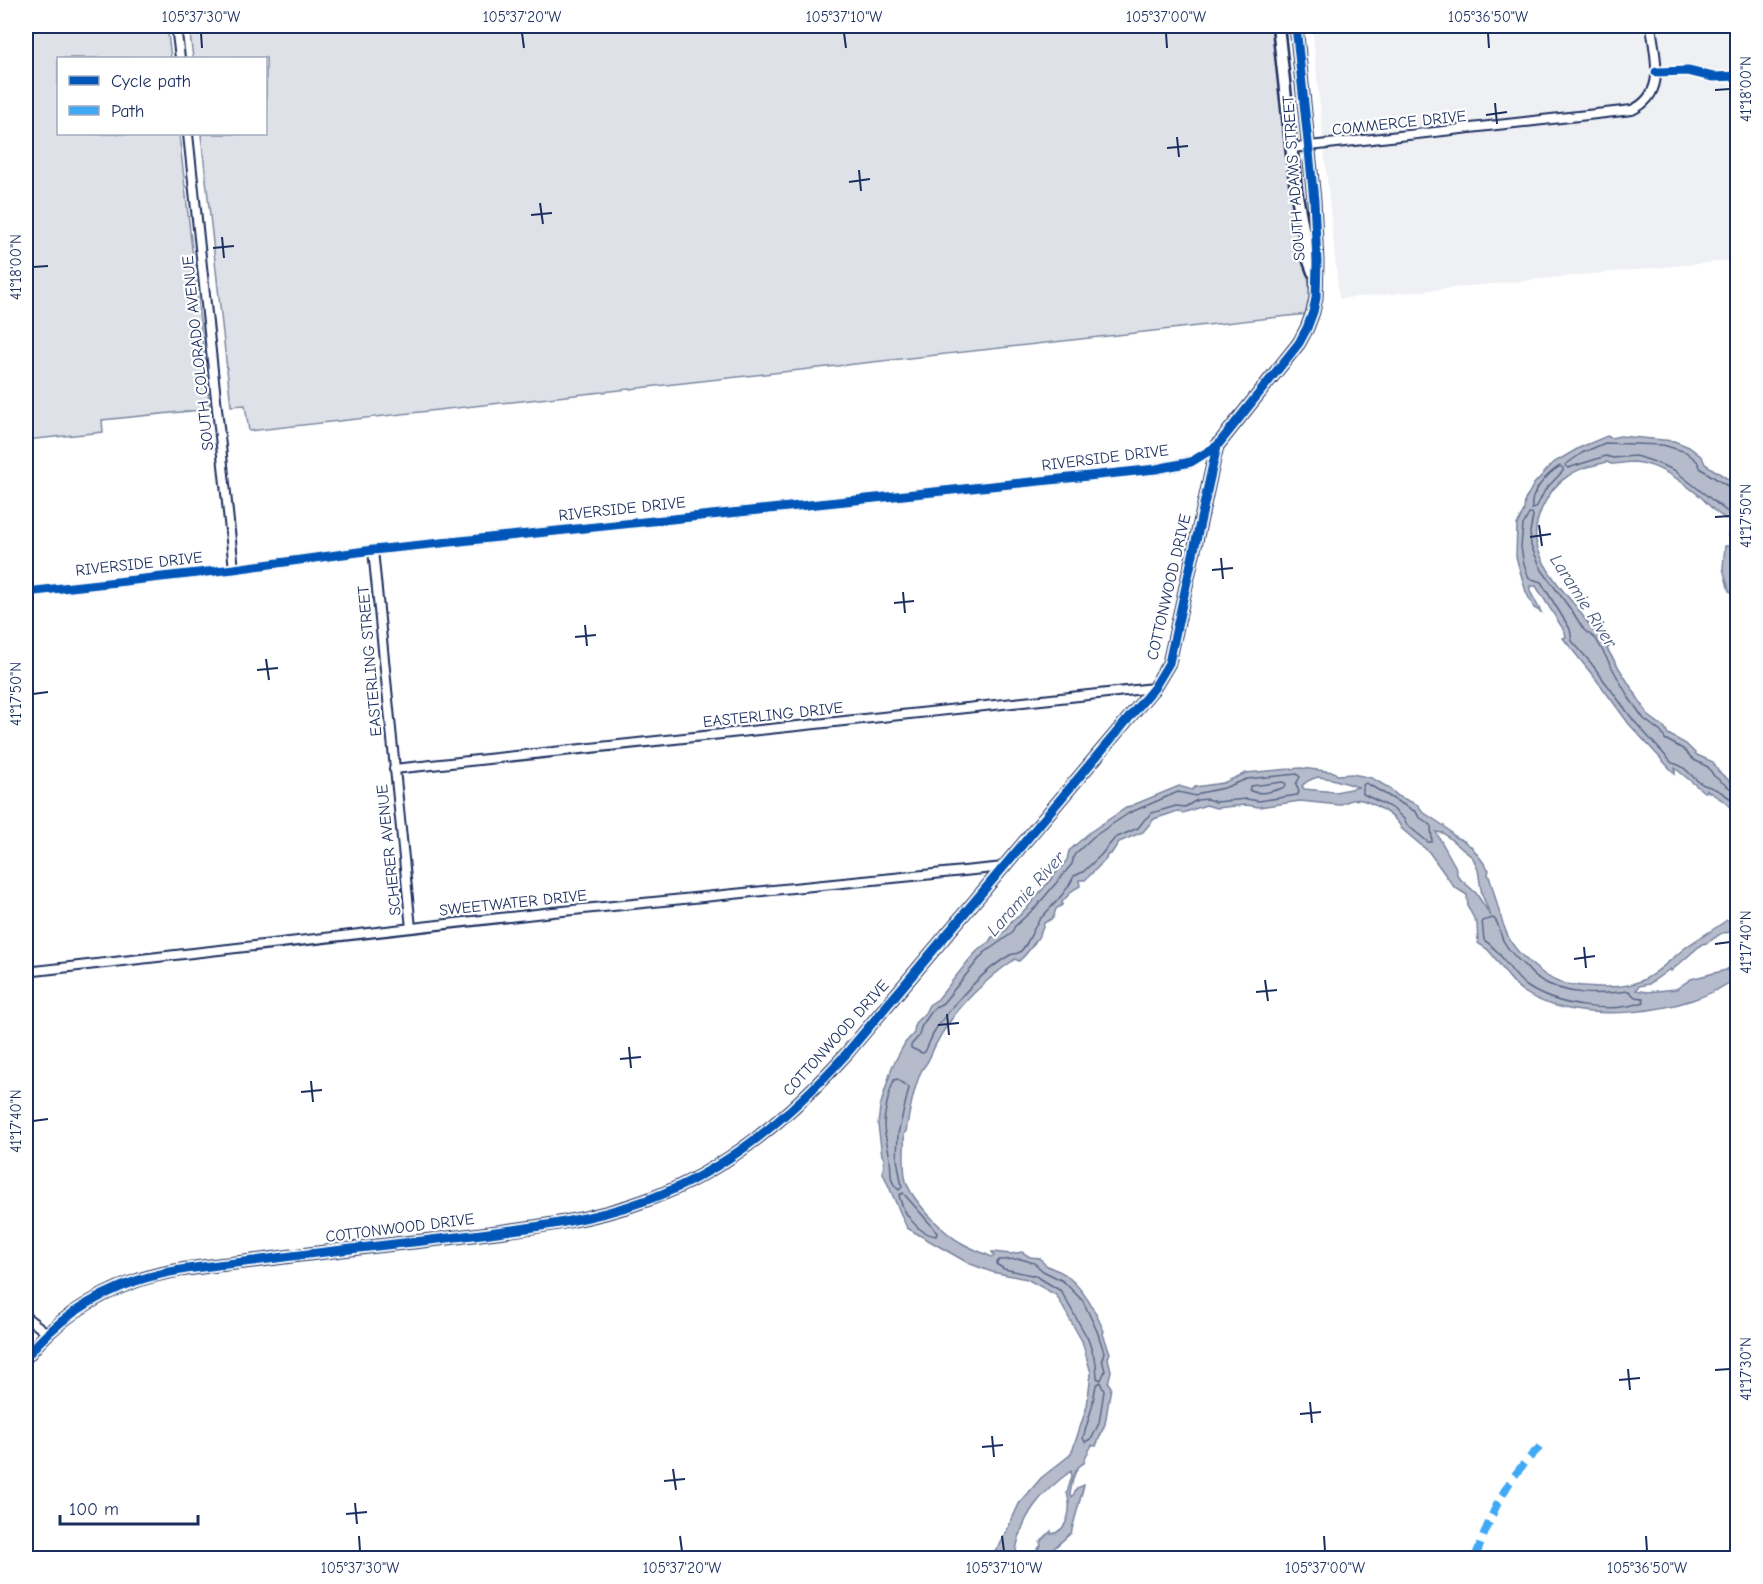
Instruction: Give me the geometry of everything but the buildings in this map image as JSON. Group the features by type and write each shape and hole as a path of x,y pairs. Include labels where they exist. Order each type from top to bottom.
{"street":[{"path":"176,26 180,57"},
{"name":"SOUTH ADAMS STREET","path":"1278,26 1299,205 1309,261 1316,278"},
{"name":"SOUTH ADAMS STREET","path":"1296,26 1314,200 1316,298 1307,328"},
{"name":"COMMERCE DRIVE","path":"1292,148 1632,110 1649,99 1653,93 1656,72 1651,26"},
{"name":"SOUTH COLORADO AVENUE","path":"188,135 234,569"},
{"name":"COTTONWOOD DRIVE","path":"26,1357 47,1333 75,1311 95,1299 138,1280 160,1274 285,1257 570,1222 625,1208 675,1188 709,1170 754,1141 817,1085 847,1053 1154,688 1169,663 1217,447 1286,360 1307,328"},
{"name":"RIVERSIDE DRIVE","path":"26,592 234,569 373,550 1156,469 1191,462 1217,447"},
{"name":"EASTERLING STREET","path":"373,550 394,769"},
{"name":"EASTERLING DRIVE","path":"394,769 1154,688"},
{"name":"SCHERER AVENUE","path":"394,769 411,928"},
{"name":"SWEETWATER DRIVE","path":"26,972 553,912 1004,867"},
{"path":"26,1317 47,1333"}],"shaded area":[{"path":"26,26 167,26 171,57 57,57 57,135 179,135 210,409 102,420 103,432 26,440"},
{"path":"189,26 1273,26 1307,265 1310,294 1307,314 249,431 245,405 231,406 201,135 267,135 267,57 193,57"},
{"path":"1312,26 1737,26 1737,260 1339,299"}],"water":[{"path":"1607,436 1674,441 1689,447 1702,457 1705,464 1737,485 1737,600 1734,593 1729,591 1723,568 1725,546 1730,546 1732,542 1728,535 1730,521 1718,514 1686,485 1643,463 1611,464 1607,462 1572,473 1561,481 1548,497 1539,516 1536,536 1539,553 1547,569 1591,627 1605,637 1602,640 1605,645 1611,645 1607,649 1649,716 1665,728 1668,734 1686,744 1697,755 1713,762 1718,771 1737,787 1737,814 1724,801 1706,790 1704,792 1675,768 1675,774 1629,724 1563,638 1566,637 1565,632 1536,586 1530,586 1530,591 1541,612 1534,608 1526,592 1516,557 1517,525 1524,510 1525,500 1534,484 1553,463"},
{"path":"1301,768 1334,772 1337,775 1352,774 1372,778 1398,796 1418,805 1423,812 1444,826 1455,837 1471,846 1489,870 1488,874 1500,914 1511,941 1526,960 1554,980 1569,985 1600,987 1636,983 1653,974 1685,948 1727,920 1737,919 1737,929 1733,932 1722,933 1702,944 1671,971 1670,969 1649,984 1639,986 1636,990 1647,992 1676,989 1691,979 1726,970 1737,963 1737,977 1717,990 1663,1008 1602,1013 1572,1010 1546,1003 1519,988 1488,950 1478,943 1477,924 1468,907 1467,895 1454,887 1429,852 1401,828 1390,815 1362,800 1353,800 1339,805 1300,801 1259,807 1246,805 1216,808 1206,805 1154,819 1143,832 1119,842 1111,854 1107,855 1106,859 1085,880 1079,880 1080,886 1073,890 1062,905 1056,909 1053,918 1044,923 1038,937 1023,957 1019,961 1015,959 988,980 964,1003 944,1029 921,1072 904,1134 906,1181 914,1197 928,1214 951,1236 992,1257 994,1256 992,1252 1011,1254 1022,1252 1030,1257 1040,1258 1048,1266 1067,1276 1084,1294 1093,1308 1104,1331 1110,1353 1108,1358 1111,1371 1108,1383 1111,1387 1105,1424 1096,1446 1092,1445 1084,1463 1074,1476 1070,1494 1072,1497 1077,1488 1084,1485 1071,1533 1054,1548 1027,1558 1034,1554 1041,1545 1040,1542 1051,1531 1051,1534 1057,1532 1065,1524 1069,1512 1067,1493 1072,1476 1071,1471 1042,1496 1028,1516 1016,1552 1021,1558 988,1558 1000,1545 1019,1504 1041,1478 1070,1455 1087,1406 1091,1373 1082,1341 1056,1295 1027,1279 992,1272 968,1263 907,1228 883,1173 884,1159 878,1125 880,1107 892,1067 905,1043 914,1033 915,1023 929,1005 938,999 980,948 992,937 1006,930 1012,920 1031,903 1067,860 1069,851 1090,832 1126,808 1179,786 1192,790 1195,787 1223,783 1246,773","holes":["1318,777 1332,779 1359,787 1336,792 1304,789 1302,786 1305,783","1436,832 1443,833 1473,858 1478,870 1482,895 1491,916 1476,893 1458,877 1455,866"]}],"marked path":[{"path":"1475,1558 1500,1498 1517,1472 1541,1446"}],"cycle path":[{"path":"26,1357 49,1332 90,1302 120,1287 164,1273 529,1228 576,1220 647,1200 704,1174 731,1157 780,1119 826,1076 1154,688 1169,663 1217,446 1299,343 1307,328 1316,298 1314,200 1296,26"},
{"path":"1656,72 1688,71 1713,77 1738,76"},
{"path":"26,592 234,569 373,550 1156,469 1191,462 1217,446"}],"water label":[{"name":"Laramie River","path":"1583,601"},
{"name":"Laramie River","path":"1026,894"}]}
